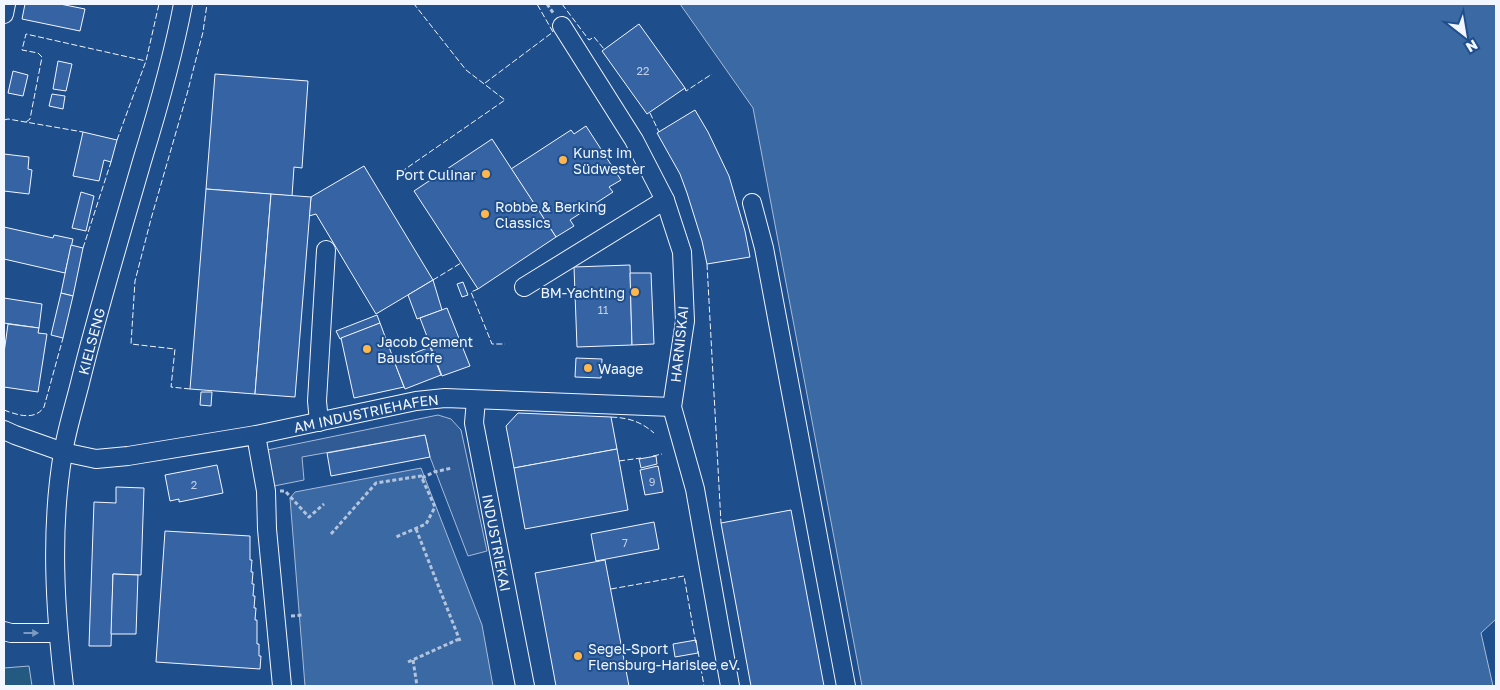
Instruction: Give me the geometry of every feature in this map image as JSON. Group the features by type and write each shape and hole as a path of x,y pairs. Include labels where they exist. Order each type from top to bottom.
{"street":[{"path":"4,14 6,4"},
{"name":"KIELSENG","path":"64,686 58,633 55,563 56,506 63,452 97,315 177,40 183,4"},
{"name":"HARNISKAI","path":"562,26 634,140 665,200 682,252 685,321 672,407 695,489 730,686"},
{"path":"524,287 665,200"},
{"path":"752,203 764,248 846,686"},
{"path":"319,422 317,401 326,250"},
{"name":"AM INDUSTRIEHAFEN","path":"4,430 63,452 96,459 128,456 256,435 416,401 445,398 672,407"},
{"name":"INDUSTRIEKAI","path":"476,400 474,423 525,686"},
{"path":"256,435 266,491 267,529 282,686"},
{"path":"4,631 58,633"}],"path":[{"path":"331,534 376,483 421,476 422,478 434,472 452,468"},
{"path":"396,537 426,524 435,507 422,478"},
{"path":"285,491 309,517 324,504"},
{"path":"408,662 460,640 416,529"},
{"path":"292,616 302,615"},
{"path":"413,660 417,686"}],"shaded area":[{"path":"680,4 1496,4 1496,619 1481,633 1493,686 862,686 753,108"},
{"path":"438,415 451,419 461,430 487,551 468,556 430,457 425,435 302,457 304,480 274,486 267,450"},
{"path":"421,468 482,625 493,686 305,686 290,498 295,492"},
{"path":"29,666 32,686 4,686 4,668"}],"building":[{"path":"25,4 60,4 85,9 80,31 22,19"},
{"path":"639,24 685,88 647,114 602,51"},
{"path":"58,61 72,64 66,91 53,89"},
{"path":"13,71 28,75 23,96 8,93"},
{"path":"215,74 308,81 302,168 294,167 292,196 206,189"},
{"path":"52,94 65,96 63,109 49,106"},
{"path":"695,110 729,176 745,231 750,257 707,264 702,241 680,174 657,133"},
{"path":"586,126 621,180 609,187 613,192 570,220 574,226 556,237 511,169 571,130 574,134"},
{"path":"83,132 117,140 111,162 104,160 99,181 73,176"},
{"name":"Robbe & Berking Classics","path":"492,139 556,237 478,289 414,191"},
{"path":"4,154 29,157 28,169 32,170 29,194 4,191"},
{"path":"364,166 433,280 376,314 316,214 309,216 311,197"},
{"path":"206,189 271,194 255,394 190,389"},
{"path":"81,192 94,196 86,231 72,228"},
{"path":"271,194 311,197 295,397 255,394"},
{"path":"4,227 53,238 54,235 73,239 65,273 4,259"},
{"path":"71,245 83,248 73,296 61,293"},
{"path":"630,265 632,345 577,347 574,267"},
{"path":"630,273 651,273 654,344 632,345"},
{"path":"433,280 442,310 417,319 408,295"},
{"path":"463,282 468,295 462,297 457,284"},
{"path":"61,293 73,296 63,338 51,335"},
{"path":"4,298 42,304 39,328 4,323"},
{"path":"447,308 470,366 442,376 420,318"},
{"path":"377,315 380,323 340,339 336,331"},
{"name":"Jacob Cement Baustoffe","path":"380,323 404,387 354,398 341,338"},
{"path":"8,324 39,328 38,333 47,334 38,392 4,387 4,353"},
{"path":"430,347 441,375 405,389 394,361"},
{"path":"576,358 602,359 601,378 575,377"},
{"path":"201,392 212,392 211,406 200,405"},
{"path":"518,413 611,417 617,449 514,468 506,426"},
{"path":"425,435 430,457 331,476 327,453"},
{"path":"617,449 628,510 525,529 514,468"},
{"path":"656,456 657,464 641,468 639,459"},
{"path":"217,465 223,493 179,502 179,499 170,501 165,475"},
{"path":"658,466 663,492 645,495 640,470"},
{"path":"116,487 144,488 141,575 113,574 111,646 89,646 94,502 116,503"},
{"path":"791,510 824,686 751,686 721,523"},
{"path":"654,522 659,549 596,561 591,534"},
{"path":"165,531 250,536 252,584 254,584 253,596 255,596 254,608 256,608 255,620 257,620 257,644 259,644 259,656 261,656 260,669 156,662"},
{"path":"605,560 629,686 556,686 535,573"},
{"path":"113,574 138,575 136,634 111,634"},
{"path":"696,640 698,653 675,657 673,644"}],"fence":[{"path":"117,140 146,61 159,4"},
{"path":"190,389 171,387 175,349 131,344 135,281 187,94 203,32 207,4"},
{"path":"401,172 505,100 466,70 414,4"},
{"path":"485,83 553,32 537,4"},
{"path":"562,4 589,40 594,37 604,49"},
{"path":"26,122 30,119 42,57 38,53 22,50 26,34 146,61"},
{"path":"685,88 686,91 712,74"},
{"path":"650,113 659,132"},
{"path":"4,120 8,119 83,132"},
{"path":"83,248 111,162"},
{"path":"433,280 461,263"},
{"path":"707,264 721,523"},
{"path":"478,289 471,292 492,344 505,344"},
{"path":"4,410 26,416 36,414 44,407 63,338"},
{"path":"611,417 634,421 654,433"},
{"path":"653,456 662,454"},
{"path":"619,461 641,458"},
{"path":"611,589 684,576 696,644"},
{"path":"698,651 704,686"}],"place":[{"name":"Kunst im Südwester","path":"563,160"},
{"name":"Port Culinar","path":"486,174"},
{"name":"Robbe & Berking Classics","path":"485,214"},
{"name":"BM-Yachting","path":"635,292"},
{"name":"Jacob Cement Baustoffe","path":"367,349"},
{"name":"Waage","path":"588,368"},
{"name":"Segel-Sport Flensburg-Harislee eV.","path":"578,656"}]}
